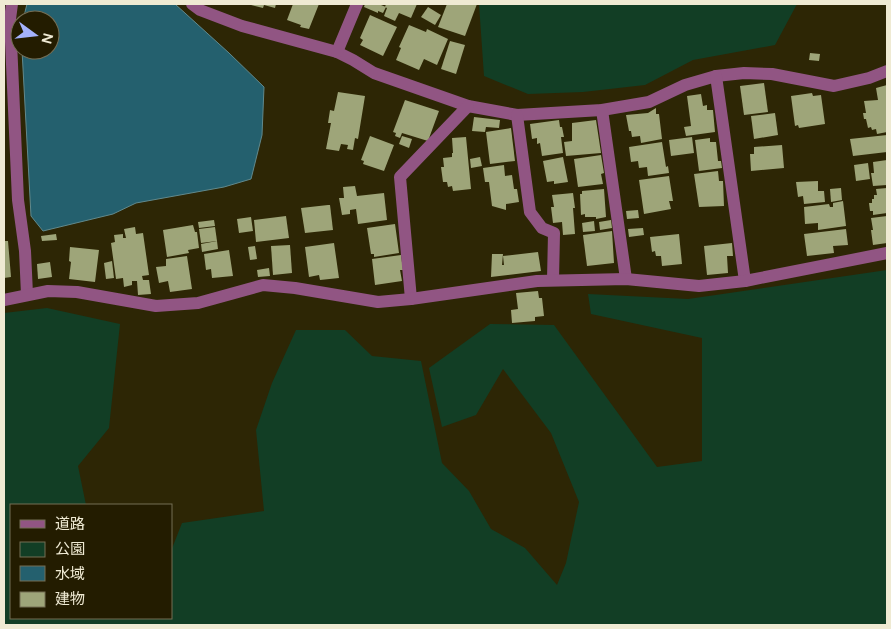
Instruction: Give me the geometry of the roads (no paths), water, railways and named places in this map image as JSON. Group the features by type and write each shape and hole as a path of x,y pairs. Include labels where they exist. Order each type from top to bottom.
{"street":[{"path":"12,4 10,19 18,200 25,251 27,294"},
{"path":"192,4 200,10 242,26 337,52 374,73 468,106 517,115 602,110 650,102 685,85 716,76 744,73 772,74 834,86 869,78 887,71"},
{"path":"337,52 357,4"},
{"path":"716,76 745,280"},
{"path":"411,299 400,177 468,106"},
{"path":"602,110 626,279"},
{"path":"517,115 530,212 542,228 554,234 553,280"},
{"path":"4,300 48,291 77,292 156,306 198,302 263,285 295,288 378,302 553,280 626,279 699,286 745,280 887,253"}],"water":[{"path":"27,4 175,4 264,87 262,135 251,179 224,187 136,203 113,214 43,231 31,216 23,60 60,60 60,10 26,10"}]}
